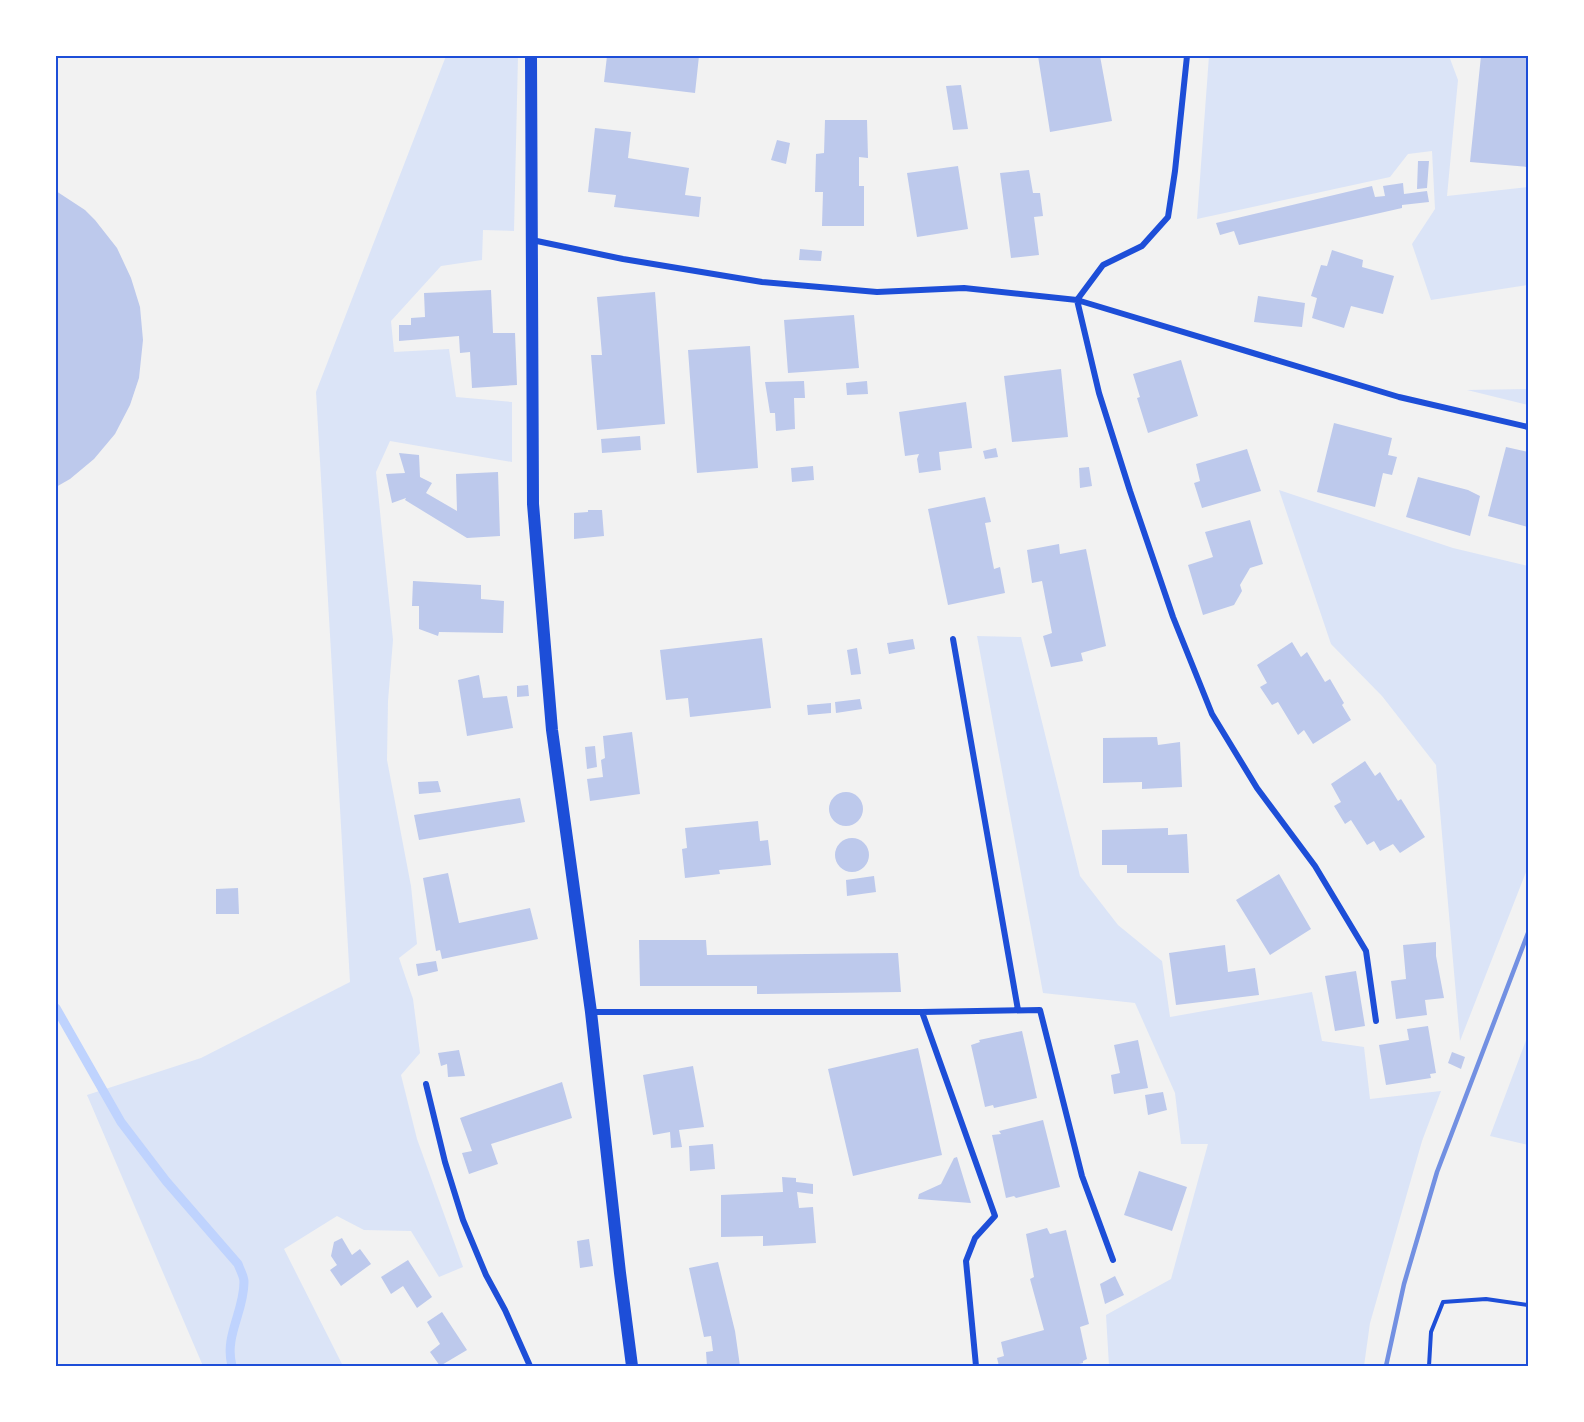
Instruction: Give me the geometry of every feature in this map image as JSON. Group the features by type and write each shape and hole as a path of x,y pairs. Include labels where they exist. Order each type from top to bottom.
{"main road":[{"path":"531,56 533,504 552,730 591,1012 632,1366"}],"street":[{"path":"1187,56 1168,217 1142,246 1103,265 1077,300 1099,393 1123,469 1173,617 1212,714 1257,788 1315,866 1366,951 1376,1021"},
{"path":"532,240 623,259 762,282 878,292 964,288 1077,300 1399,397 1528,427"},
{"path":"953,639 1018,1010"},
{"path":"591,1012 1040,1010 1082,1176 1113,1260"},
{"path":"922,1012 994,1216 975,1238 966,1261 976,1366"},
{"path":"426,1084 445,1162 463,1220 486,1275 505,1310 530,1366"}],"path":[{"path":"1429,1366 1431,1332 1443,1302 1486,1299 1528,1305"}],"shaded area":[{"path":"446,56 518,56 514,231 483,230 482,260 441,266 391,321 394,352 449,349 456,397 512,402 512,462 390,441 376,472 393,640 388,701 387,760 411,886 417,944 399,958 413,999 420,1053 401,1075 417,1139 463,1267 439,1277 411,1231 364,1230 337,1216 284,1249 343,1366 203,1366 87,1095 201,1058 350,982 316,392"},
{"path":"1209,56 1449,56 1458,80 1447,196 1528,187 1528,285 1431,300 1412,244 1435,209 1432,151 1408,154 1390,177 1197,219"},
{"path":"1528,389 1528,405 1467,390"},
{"path":"1279,490 1453,548 1528,566 1528,867 1460,1041 1436,765 1382,696 1331,644"},
{"path":"977,636 1021,637 1080,876 1118,925 1162,961 1170,1017 1312,992 1322,1041 1364,1047 1370,1099 1441,1091 1422,1141 1370,1323 1364,1366 1109,1366 1106,1315 1171,1279 1208,1144 1181,1144 1175,1093 1135,1003 1043,993"},
{"path":"1528,1035 1528,1145 1490,1136"}],"building":[{"path":"607,56 699,56 695,93 604,82"},
{"path":"1038,56 1100,56 1112,121 1050,132"},
{"path":"1481,56 1528,56 1528,167 1470,162"},
{"path":"961,85 968,129 953,130 946,86"},
{"path":"825,120 867,120 868,158 859,157 859,186 864,186 864,226 822,226 823,192 815,192 816,154 824,153"},
{"path":"595,128 631,132 628,158 689,168 685,195 701,197 699,217 614,207 616,195 588,192"},
{"path":"777,140 790,143 786,164 771,160"},
{"path":"1418,161 1429,161 1427,188 1417,189"},
{"path":"958,166 968,229 917,237 907,173"},
{"path":"1029,170 1033,193 1040,193 1043,216 1034,217 1039,255 1011,258 1000,173"},
{"path":"1403,183 1404,194 1427,191 1429,202 1402,205 1402,208 1239,245 1234,231 1220,235 1216,223 1372,186 1375,197 1385,196 1383,186"},
{"path":"56,191 85,210 117,248 131,278 140,307 143,340 139,378 130,405 115,434 94,459 70,479 56,487"},
{"path":"800,249 822,251 821,261 799,260"},
{"path":"1332,250 1363,260 1362,267 1394,276 1383,314 1351,306 1344,328 1312,318 1317,298 1311,296 1321,265 1327,266"},
{"path":"491,290 493,333 515,333 517,385 472,388 470,352 460,353 459,336 399,341 399,325 411,325 411,318 425,317 424,293"},
{"path":"655,292 665,424 597,430 591,355 602,355 597,297"},
{"path":"1258,296 1305,303 1302,327 1254,322"},
{"path":"854,315 859,368 788,373 784,320"},
{"path":"750,346 758,468 697,473 688,350"},
{"path":"1181,360 1198,416 1148,433 1137,398 1140,397 1133,374"},
{"path":"1061,369 1068,437 1012,442 1004,376"},
{"path":"804,381 805,398 794,398 795,429 776,431 775,413 770,413 765,382"},
{"path":"867,381 868,394 847,395 846,383"},
{"path":"966,402 972,448 939,452 941,470 919,473 917,459 919,454 905,456 899,412"},
{"path":"1334,423 1392,438 1388,455 1397,457 1392,475 1383,473 1375,507 1317,492"},
{"path":"640,436 641,450 602,453 601,439"},
{"path":"1506,447 1528,452 1528,527 1488,516"},
{"path":"996,448 998,457 985,459 983,451"},
{"path":"1247,449 1261,491 1202,508 1194,483 1200,481 1196,464"},
{"path":"399,453 419,455 420,477 432,483 426,493 457,511 456,474 498,472 500,536 467,538 405,500 406,498 392,503 386,474 405,473"},
{"path":"813,466 814,480 792,482 791,468"},
{"path":"1089,467 1092,486 1080,488 1079,468"},
{"path":"1418,477 1468,490 1480,496 1470,536 1406,517"},
{"path":"985,497 991,522 985,523 994,569 1000,567 1005,593 948,605 928,509"},
{"path":"588,510 602,510 604,536 574,539 574,513 588,512"},
{"path":"1250,520 1263,564 1250,568 1240,585 1242,591 1234,605 1203,615 1188,565 1213,557 1205,532"},
{"path":"1059,544 1060,554 1086,549 1106,646 1081,653 1083,661 1051,667 1043,636 1052,633 1042,581 1032,583 1027,550"},
{"path":"413,581 481,585 481,599 504,601 503,633 439,632 438,636 419,629 419,606 412,606"},
{"path":"762,638 771,708 690,717 688,698 666,700 660,650"},
{"path":"913,639 915,649 889,654 887,643"},
{"path":"1292,642 1301,657 1307,652 1325,682 1330,679 1351,720 1313,744 1304,730 1298,735 1278,702 1272,705 1260,687 1267,683 1257,665"},
{"path":"857,648 861,674 851,675 847,650"},
{"path":"479,675 483,698 507,696 513,728 467,736 458,680"},
{"path":"528,685 529,696 517,697 517,686"},
{"path":"860,699 862,709 836,713 835,702"},
{"path":"831,703 831,713 808,715 807,705"},
{"path":"632,732 640,794 590,801 587,779 603,777 601,760 605,758 603,736"},
{"path":"1157,737 1158,745 1180,742 1182,787 1142,789 1142,782 1103,783 1103,738"},
{"path":"595,746 597,767 587,769 585,747"},
{"path":"1365,761 1375,776 1380,772 1398,801 1401,799 1425,837 1400,853 1393,844 1380,851 1374,841 1367,845 1351,820 1345,824 1334,806 1341,802 1331,784"},
{"path":"438,781 441,792 419,794 418,782"},
{"path":"846,792 858,797 863,809 858,821 846,826 834,821 829,809 834,797"},
{"path":"520,798 525,822 419,840 414,815"},
{"path":"758,821 760,841 768,840 771,865 719,870 720,874 685,878 682,849 687,848 685,828"},
{"path":"1168,828 1168,835 1187,834 1189,873 1127,873 1127,865 1102,865 1102,830"},
{"path":"852,838 864,843 869,855 864,867 852,872 840,867 835,855 840,843"},
{"path":"448,873 459,923 530,908 538,939 442,959 440,950 436,951 423,878"},
{"path":"1279,874 1311,929 1270,955 1236,900"},
{"path":"874,876 876,892 847,896 846,880"},
{"path":"238,888 239,914 216,914 216,889"},
{"path":"639,940 706,940 707,955 898,953 901,992 757,994 757,986 640,986"},
{"path":"1436,942 1436,956 1444,998 1425,1000 1427,1015 1396,1019 1391,981 1406,979 1403,945"},
{"path":"1225,945 1228,972 1255,968 1259,995 1176,1005 1169,953"},
{"path":"436,961 438,971 418,976 416,964"},
{"path":"1356,971 1365,1026 1335,1031 1325,976"},
{"path":"1428,1026 1436,1073 1430,1074 1431,1078 1386,1085 1379,1045 1409,1040 1407,1029"},
{"path":"1022,1031 1037,1098 994,1108 993,1105 985,1107 971,1045 980,1042 979,1040"},
{"path":"1138,1040 1148,1088 1114,1094 1111,1075 1120,1073 1114,1045"},
{"path":"918,1048 942,1155 853,1176 828,1069"},
{"path":"459,1050 465,1076 448,1077 447,1064 441,1066 438,1053"},
{"path":"1452,1052 1465,1057 1461,1069 1448,1063"},
{"path":"693,1066 704,1127 679,1130 682,1147 671,1148 670,1132 653,1135 643,1075"},
{"path":"562,1082 572,1118 491,1144 498,1164 469,1174 462,1153 472,1151 460,1118"},
{"path":"1163,1092 1167,1110 1148,1115 1145,1095"},
{"path":"1043,1120 1060,1187 1016,1198 1014,1196 1006,1198 992,1135 1001,1134 999,1131"},
{"path":"713,1144 715,1169 690,1171 689,1146"},
{"path":"957,1157 971,1203 918,1199 919,1194 941,1184 954,1158"},
{"path":"1139,1171 1187,1187 1172,1231 1124,1215"},
{"path":"782,1177 796,1178 796,1182 813,1184 813,1194 797,1192 799,1208 813,1207 816,1243 763,1246 763,1236 721,1237 721,1195 783,1192"},
{"path":"1047,1228 1050,1234 1066,1230 1089,1324 1080,1327 1087,1359 1083,1363 1071,1366 999,1366 997,1358 1004,1356 1001,1342 1044,1330 1030,1279 1034,1277 1026,1234"},
{"path":"342,1238 352,1255 360,1249 371,1264 341,1286 330,1270 337,1265 331,1256 334,1242"},
{"path":"589,1239 593,1266 580,1268 577,1241"},
{"path":"408,1260 432,1297 417,1308 403,1286 391,1294 381,1277"},
{"path":"718,1262 735,1331 740,1366 707,1366 706,1352 713,1351 711,1336 704,1337 689,1268"},
{"path":"1115,1276 1124,1295 1105,1304 1100,1284"},
{"path":"442,1312 467,1350 440,1366 430,1352 440,1344 427,1322"}],"waterway":[{"path":"56,1008 121,1122 166,1181 238,1264 244,1282 241,1304 232,1334 230,1355 232,1366"}],"railway":[{"path":"1386,1366 1404,1284 1437,1172 1528,933"}]}
